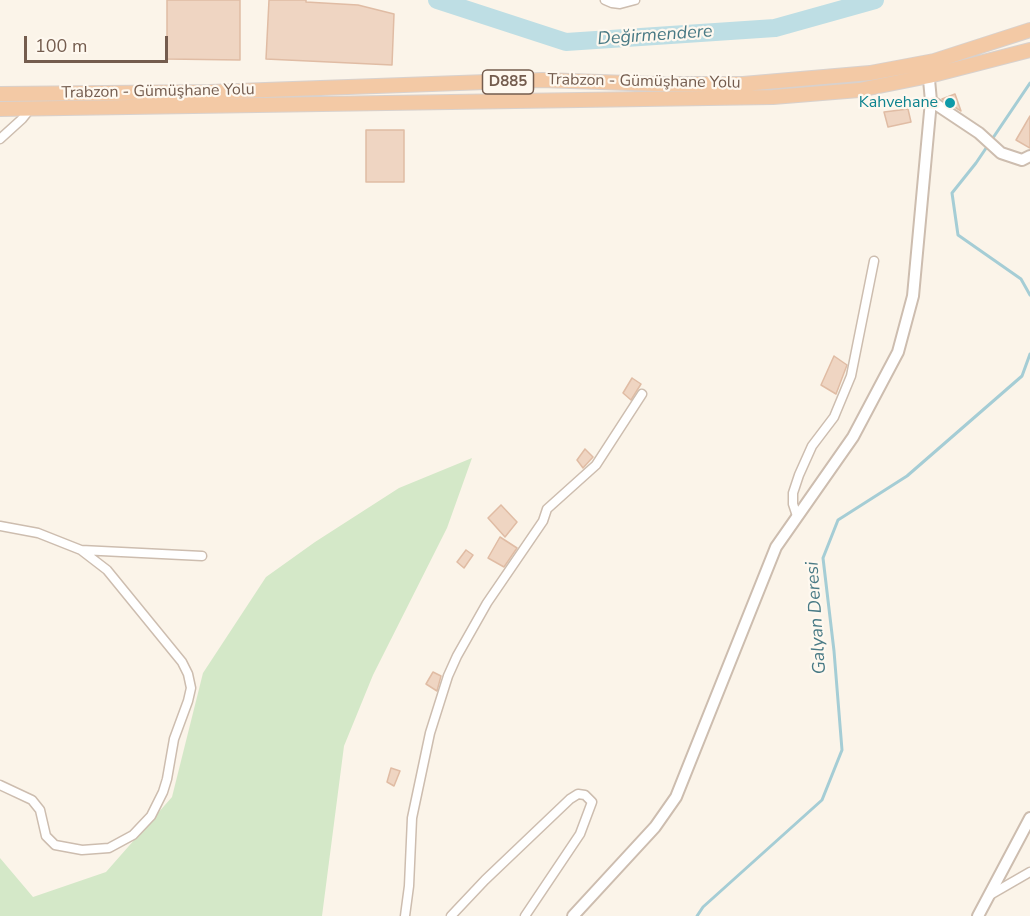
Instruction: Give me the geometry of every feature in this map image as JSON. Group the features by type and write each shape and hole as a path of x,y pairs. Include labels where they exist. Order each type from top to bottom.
{"highway":[{"name":"Trabzon - Gümüşhane Yolu","path":"0,109 774,97 858,90 928,69 1030,30"},
{"name":"Trabzon - Gümüşhane Yolu","path":"0,94 210,92 542,80 743,84 928,69 1008,56 1030,50"}],"street":[{"path":"605,0 620,4 635,0"},
{"path":"573,916 655,827 676,797 776,547 853,437 898,352 913,296 931,101 928,69"},
{"path":"931,101 979,133 1002,153 1022,160 1030,156"},
{"path":"0,139 18,124 30,109"},
{"path":"797,516 793,504 793,493 798,476 812,446 834,417 851,376 874,261"},
{"path":"405,916 410,886 412,818 430,733 448,676 457,656 487,603 537,530 547,508 596,465 642,394"},
{"path":"0,526 38,533 81,550 107,570 182,662 191,688 174,739 163,792 151,816 133,835 109,848 82,850 55,845 46,836 40,810 32,800 0,785"},
{"path":"81,550 202,556"},
{"path":"451,916 485,880 570,799 578,794 585,795 592,802 580,834 525,916"},
{"path":"978,916 1030,818"},
{"path":"990,895 1030,872"}],"green space":[{"path":"472,458 447,528 373,675 344,746 322,916 0,916 0,858 33,897 106,872 172,797 203,673 266,577 315,542 399,488"}],"building":[{"path":"167,0 240,0 240,60 167,59"},
{"path":"269,0 306,0 306,2 358,5 394,14 392,65 266,59"},
{"path":"955,94 961,111 942,99"},
{"path":"908,109 911,122 888,127 884,112"},
{"path":"1030,116 1030,148 1016,140"},
{"path":"366,130 404,130 404,182 366,182"},
{"path":"834,356 847,365 836,394 821,385"},
{"path":"632,378 641,384 631,400 623,393"},
{"path":"585,449 593,457 583,468 577,460"},
{"path":"501,505 517,522 505,537 488,518"},
{"path":"500,537 517,548 504,567 488,558"},
{"path":"466,550 473,555 464,568 457,562"},
{"path":"433,672 441,676 437,691 426,684"},
{"path":"391,768 400,771 394,786 387,782"}],"waterway":[{"name":"Değirmendere","path":"437,0 566,42 775,28 875,0"},
{"name":"Galyan Deresi","path":"1030,83 976,163 952,193 958,235 1021,279 1030,295"},
{"name":"Galyan Deresi","path":"697,916 703,907 822,800 842,750 823,558 838,520 907,476 1022,376 1030,354"}],"place":[{"name":"Kahvehane","path":"950,103"}]}
